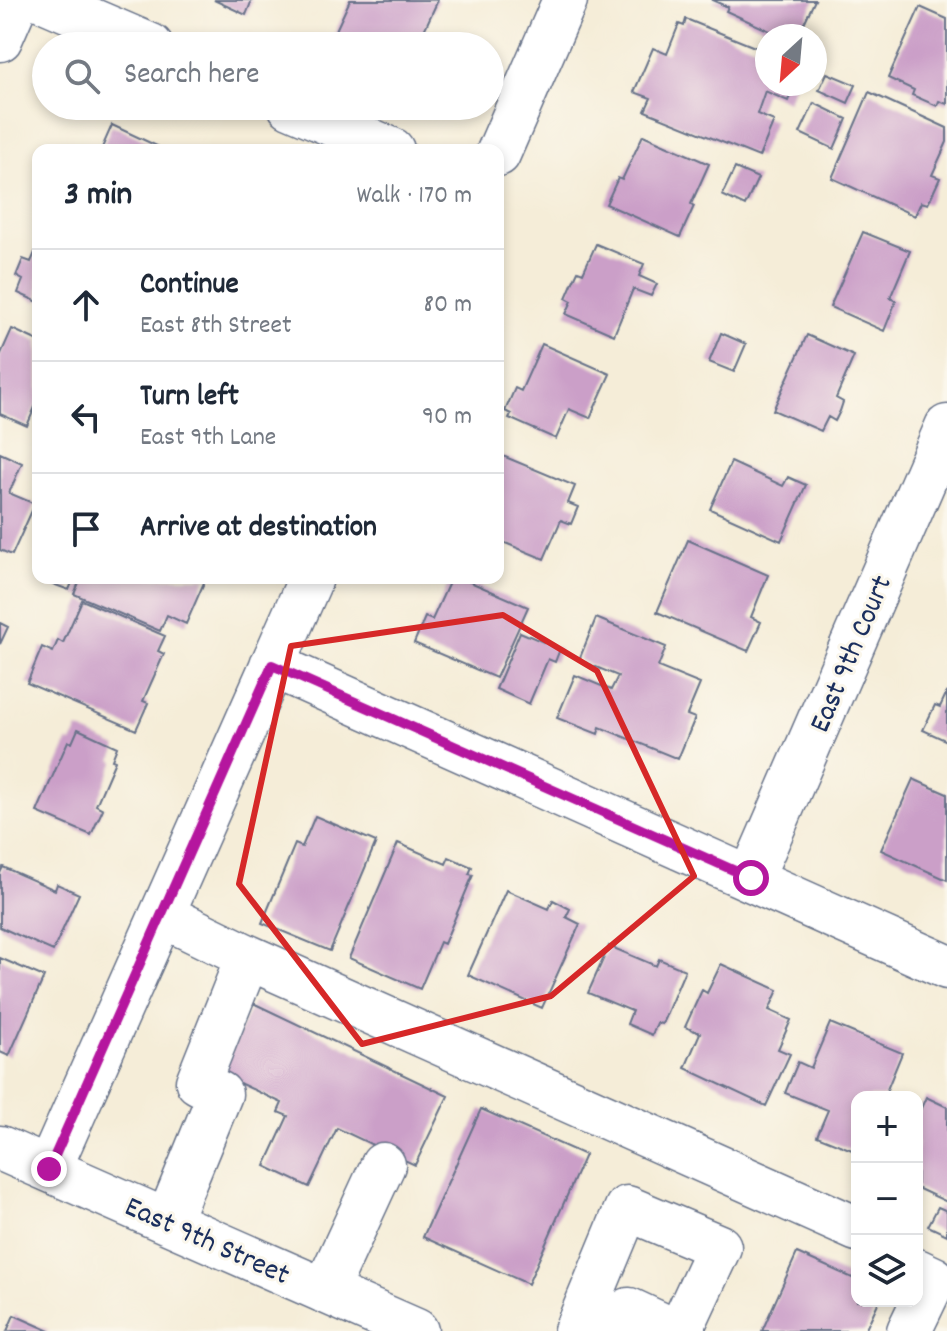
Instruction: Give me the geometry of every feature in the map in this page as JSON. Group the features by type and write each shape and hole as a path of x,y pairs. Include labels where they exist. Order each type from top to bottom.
{"street":[{"path":"0,39 17,0"},
{"path":"44,0 118,32"},
{"path":"502,144 565,0"},
{"path":"322,120 378,144"},
{"name":"East 9th Court","path":"751,878 947,427"},
{"path":"49,1169 308,584"},
{"path":"272,665 947,967"},
{"path":"162,915 849,1236"},
{"path":"168,1221 220,1094 198,1082 248,957"},
{"name":"East 9th Street","path":"0,1148 416,1331"},
{"path":"325,1291 383,1165"},
{"path":"576,1331 627,1208 719,1247 677,1331 629,1310 619,1331"},
{"path":"923,1258 947,1269"},
{"path":"923,1274 934,1279 923,1302"},
{"path":"909,1331 921,1307"}],"highlighted area":[{"path":"503,615 597,671 694,876 551,996 362,1044 239,884 291,646"}],"building":[{"path":"214,0 252,0 246,15"},
{"path":"350,0 438,0 423,32 335,32"},
{"path":"712,0 815,0 804,24 755,24 726,11 728,7"},
{"path":"920,7 947,19 947,104 939,101 937,106 912,95 914,90 888,78"},
{"path":"686,19 755,47 755,96 763,96 757,114 774,121 759,157 645,111 651,98 634,92 653,48 667,54 679,24 684,26"},
{"path":"827,73 856,85 848,103 827,94"},
{"path":"869,92 947,128 947,142 932,175 940,178 928,204 921,202 915,216 832,178"},
{"path":"814,103 847,119 834,149 800,133"},
{"path":"112,125 153,144 104,144"},
{"path":"643,135 709,164 680,237 606,204 618,178 622,180"},
{"path":"735,168 758,178 745,206 722,195"},
{"path":"863,232 910,251 890,298 896,301 884,331 830,307"},
{"path":"596,244 644,264 639,276 657,284 651,296 633,289 614,335 566,314 572,301 566,298 572,284 578,271 583,273"},
{"path":"23,259 32,260 32,299 18,293 23,280 16,276"},
{"path":"12,329 32,338 32,414 27,426 0,414 0,356"},
{"path":"721,333 746,344 734,372 709,362"},
{"path":"807,335 854,356 836,398 843,402 840,411 835,421 828,417 821,431 773,410"},
{"path":"542,344 610,374 590,418 569,409 556,439 509,418 511,414 505,411 515,388 521,391"},
{"path":"0,453 22,463 9,493 32,503 32,511 12,555 0,550"},
{"path":"504,456 575,486 568,503 578,507 571,524 561,520 544,559 504,542"},
{"path":"731,462 783,486 788,477 806,485 781,541 710,509"},
{"path":"688,540 768,575 751,617 761,622 748,651 657,612"},
{"path":"53,584 72,584 69,590"},
{"path":"78,584 203,584 186,624 167,615 160,631 74,594"},
{"path":"448,584 475,584 528,607 496,678 414,643 425,617 432,620"},
{"path":"82,600 165,636 158,651 164,654 143,701 148,703 136,730 27,683 42,647 53,652 58,640 63,643"},
{"path":"596,618 666,647 658,667 700,684 687,715 695,718 678,759 600,727 598,734 557,718 575,675 611,690 618,676 579,660"},
{"path":"0,623 8,627 0,644"},
{"path":"520,632 560,649 555,662 548,659 529,704 496,689"},
{"path":"947,692 947,741 923,730 935,705 940,707"},
{"path":"78,729 117,747 112,760 115,761 96,805 103,809 91,835 37,812 68,741 72,743"},
{"path":"913,779 947,794 947,880 881,850"},
{"path":"315,816 376,842 330,951 262,923 295,844 302,847"},
{"path":"398,843 446,864 449,857 472,867 469,874 473,875 444,944 440,942 420,989 349,958"},
{"path":"3,867 55,890 57,884 79,894 53,951 0,927 0,873"},
{"path":"506,890 549,909 553,900 570,909 566,917 580,924 542,1008 468,975"},
{"path":"609,946 656,966 659,959 685,970 662,1024 657,1023 652,1035 627,1024 632,1011 588,993"},
{"path":"0,958 44,977 9,1056 0,1052"},
{"path":"721,964 778,990 769,1010 791,1020 778,1049 790,1054 766,1106 685,1068 700,1033 685,1027 702,990 707,993"},
{"path":"253,1003 448,1096 415,1165 337,1128 309,1187 265,1166 288,1116 278,1112 282,1103 220,1074"},
{"path":"830,1023 902,1053 886,1091 851,1091 851,1150 817,1136 828,1110 785,1093 798,1062 811,1068"},
{"path":"926,1097 947,1107 947,1202 923,1191 923,1104"},
{"path":"481,1109 585,1155 528,1284 423,1237"},
{"path":"938,1207 947,1211 947,1235 928,1226"},
{"path":"797,1253 851,1277 851,1307 876,1307 865,1331 762,1331"},
{"path":"14,1315 50,1331 7,1331"}],"route":[{"path":"49,1169 272,665 751,878"}]}
